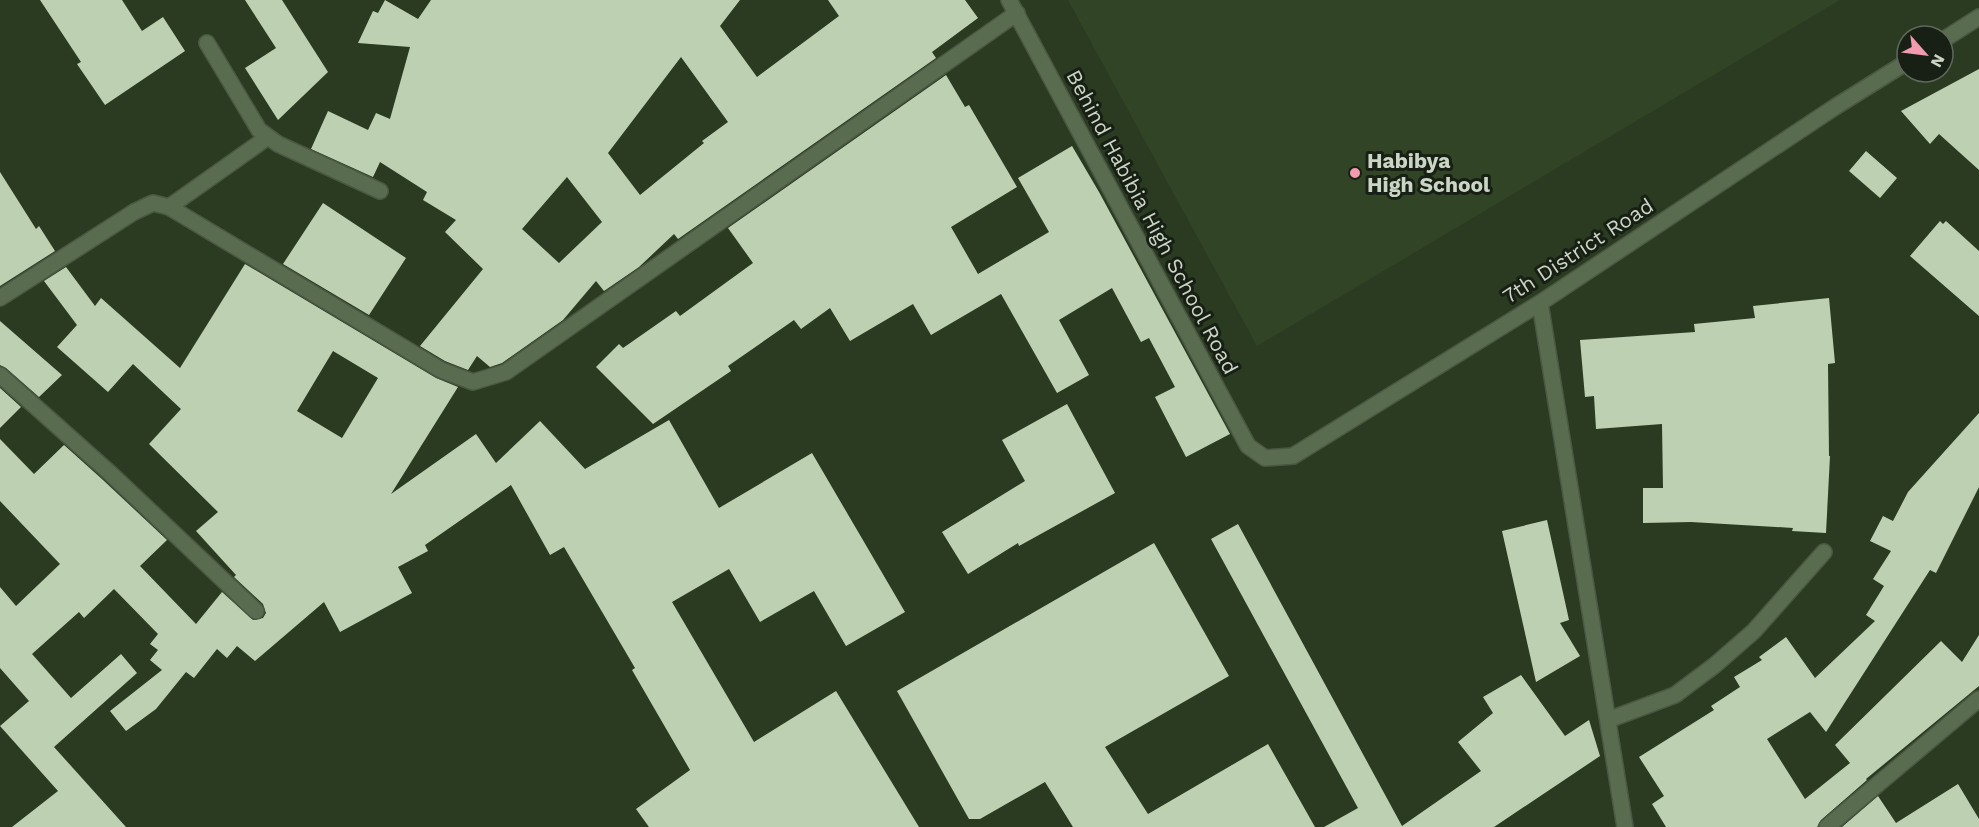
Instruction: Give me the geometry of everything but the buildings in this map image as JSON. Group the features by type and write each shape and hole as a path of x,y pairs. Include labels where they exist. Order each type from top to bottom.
{"street":[{"path":"0,298 134,212 153,204 169,207 441,370 473,382 506,372 1013,7"},
{"name":"Behind Habibia High School Road","path":"1013,7 1248,446 1265,458"},
{"path":"1955,32 1979,17"},
{"path":"207,43 259,130 278,144 380,191"},
{"name":"7th District Road","path":"1265,458 1293,456 1540,303 1895,70"},
{"path":"169,207 268,137"},
{"path":"1540,303 1625,827"},
{"path":"0,375 110,473 256,611"},
{"path":"1608,720 1675,695 1715,665 1754,631 1824,552"},
{"path":"1827,827 1979,699"}],"shaded area":[{"name":"Habibya High School","path":"1068,0 1840,0 1257,346"}],"place":[{"name":"Habibya High School","path":"1355,173"}]}
